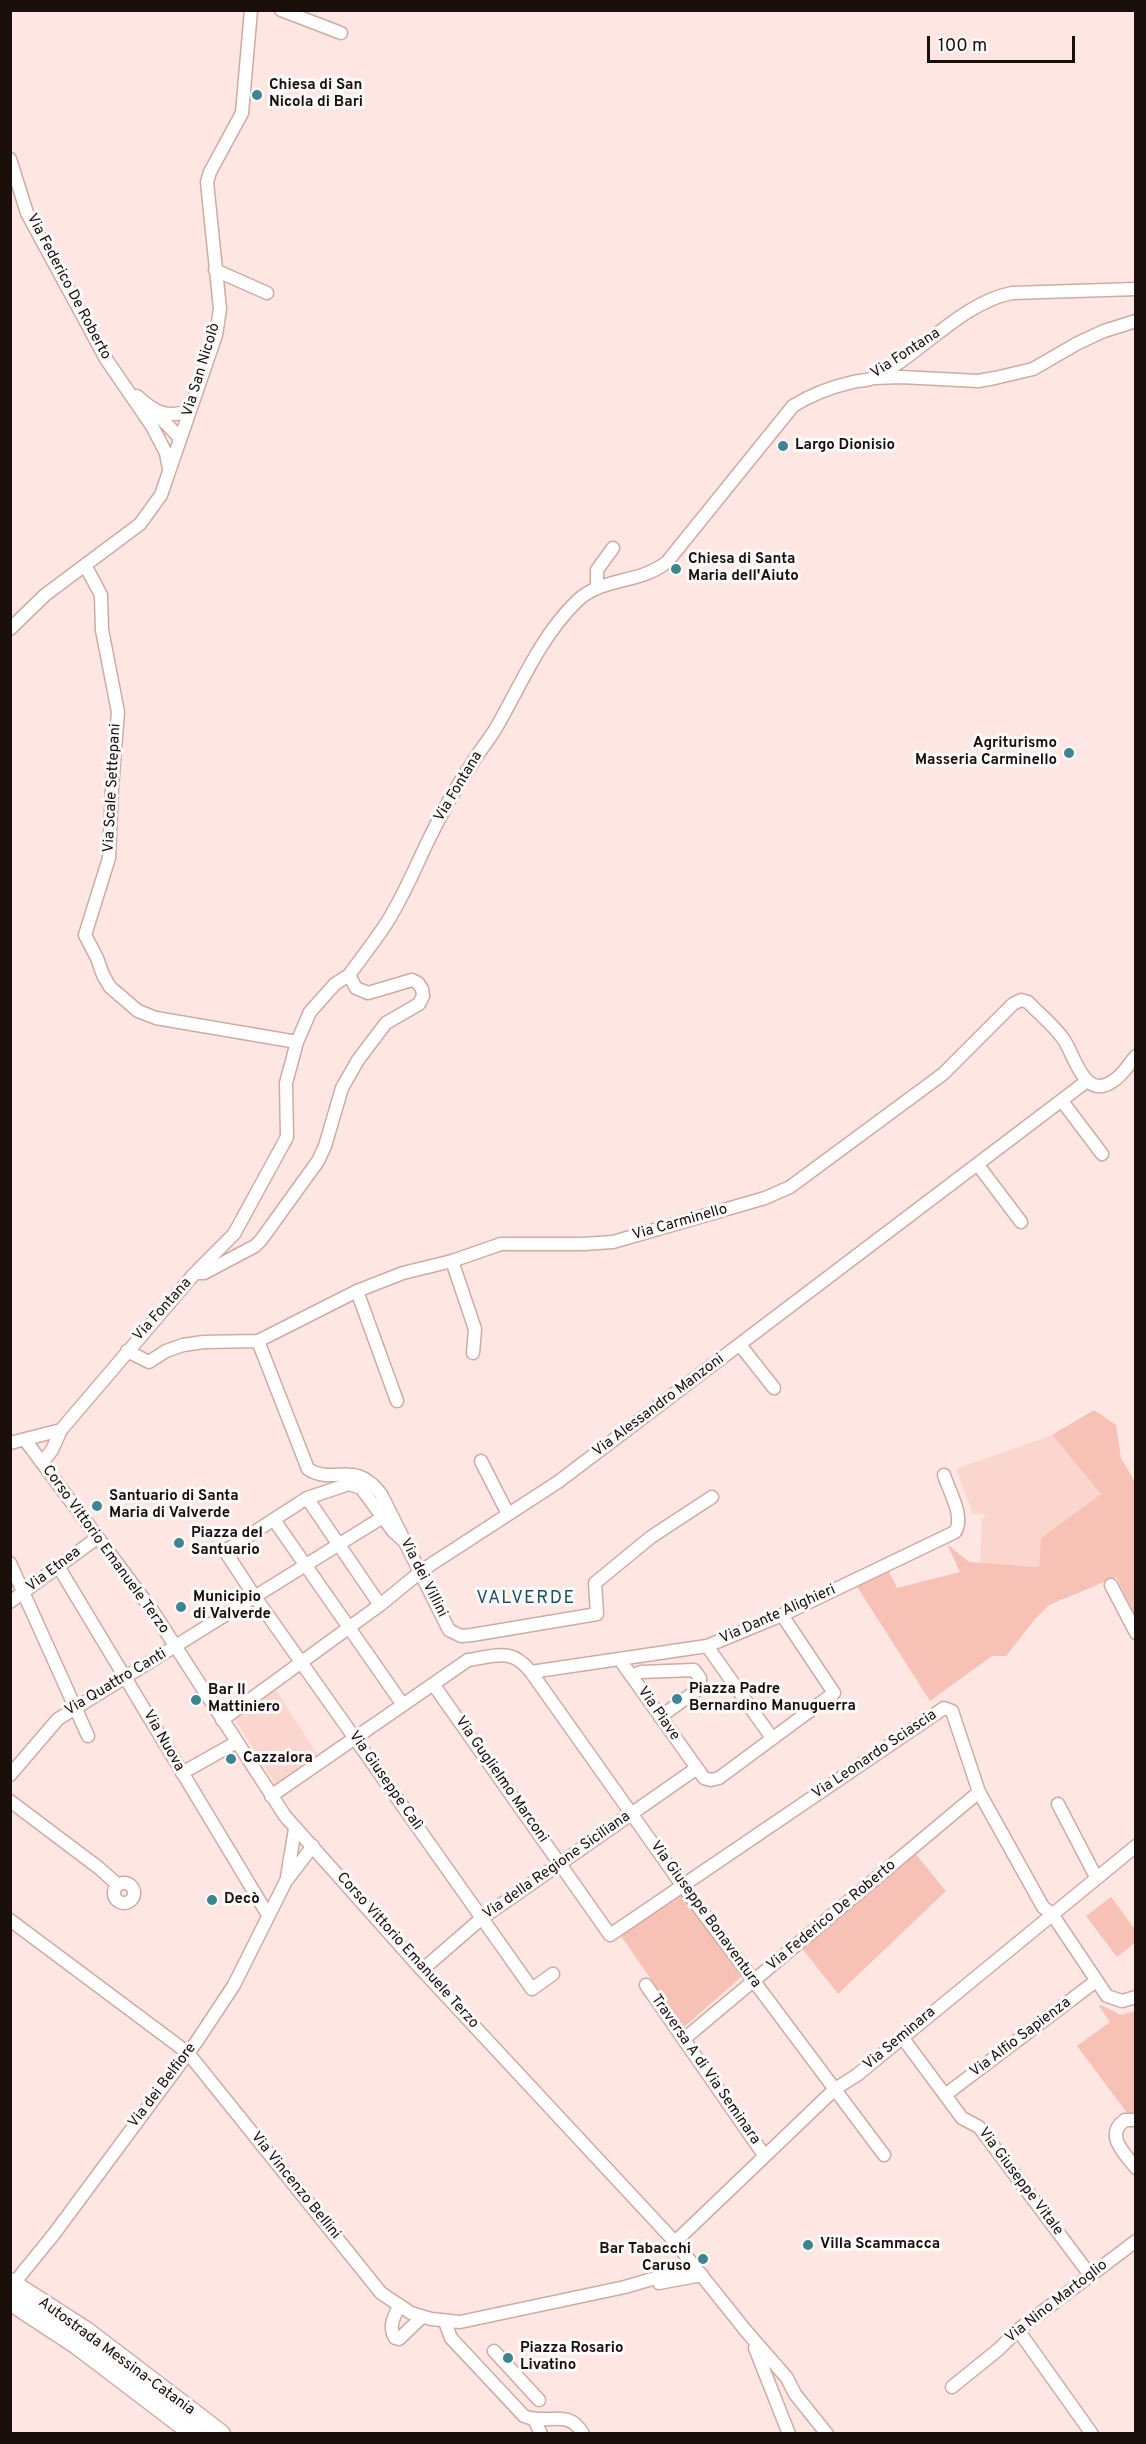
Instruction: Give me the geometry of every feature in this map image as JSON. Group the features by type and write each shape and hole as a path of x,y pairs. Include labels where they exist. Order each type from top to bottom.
{"highway":[{"name":"Autostrada Messina-Catania","path":"15,2280 220,2433"},
{"name":"Autostrada Messina-Catania","path":"10,2301 76,2345 194,2433"}],"street":[{"name":"Via San Nicolò","path":"10,629 45,595 140,524 161,495 170,472 216,335 220,309 207,182 242,112 251,10"},
{"path":"281,10 341,33"},
{"name":"Via Federico De Roberto","path":"10,159 27,213 119,378 152,426 166,453 170,472"},
{"path":"215,270 267,293"},
{"name":"Via Fontana","path":"42,1463 52,1450 60,1430 195,1273 204,1273 255,1246 261,1240 318,1161 325,1146 342,1088 358,1059 386,1023 420,1004 423,996 418,983 412,980 368,993 356,988 349,975 385,926 418,866 427,842 472,763 495,729 530,663 565,614 589,590 643,576 656,571 667,562 793,406 826,390 873,378 911,354 977,306 997,296 1012,293 1136,289"},
{"path":"873,378 986,380 1033,369 1078,343 1104,331 1136,321"},
{"name":"Via Federico De Roberto","path":"119,378 168,423 180,438"},
{"path":"153,411 179,415 189,411"},
{"path":"597,587 597,570 613,548"},
{"name":"Via Scale Settepani","path":"85,565 101,595 102,630 118,712 111,788 110,858 85,935 103,975 120,997 138,1011 156,1018 297,1042"},
{"path":"195,1273 234,1234 287,1137 286,1083 297,1042 310,1012 335,984 349,975"},
{"name":"Via Carminello","path":"127,1351 149,1362 166,1351 183,1345 204,1342 258,1341 357,1291 404,1273 452,1261 501,1244 613,1242 765,1198 790,1187 943,1074 1013,1004 1021,1000 1028,1002 1064,1039 1080,1074 1087,1081"},
{"path":"1087,1081 1095,1085 1114,1081 1136,1056"},
{"name":"Via Alessandro Manzoni","path":"222,1720 419,1574 558,1482 1087,1081"},
{"path":"1062,1101 1102,1154"},
{"path":"978,1164 1021,1222"},
{"path":"452,1261 475,1329 473,1353"},
{"path":"357,1291 397,1401"},
{"name":"Via dei Villini","path":"258,1341 308,1469 314,1473 356,1474 364,1477 381,1494 449,1630 461,1636 597,1614 595,1583 651,1537 712,1497"},
{"path":"740,1345 774,1388"},
{"path":"10,1443 60,1430"},
{"name":"Corso Vittorio Emanuele Terzo","path":"25,1440 97,1538 133,1582 271,1796 295,1829 313,1846 422,1970 675,2242 787,2378 795,2394 826,2433"},
{"path":"482,1461 508,1514"},
{"name":"Via Dante Alighieri","path":"531,1672 707,1646 782,1615 954,1532 958,1526 958,1515 944,1475"},
{"path":"403,1705 274,1520 307,1498 349,1484 361,1488 405,1542"},
{"path":"307,1498 380,1605"},
{"name":"Via Quattro Canti","path":"10,1775 58,1719 383,1517"},
{"name":"Via Giuseppe Calì","path":"274,1520 225,1551 255,1597 532,1989 553,1974"},
{"name":"Via Etnea","path":"10,1602 97,1538"},
{"path":"10,1563 88,1736"},
{"name":"Via Nuova","path":"58,1566 268,1915"},
{"path":"1111,1585 1136,1632"},
{"path":"697,1768 704,1778 711,1780 719,1778 834,1693 782,1615"},
{"path":"707,1646 772,1738"},
{"name":"Via Giuseppe Bonaventura","path":"271,1796 468,1660 506,1655 516,1657 531,1672 682,1885 884,2155"},
{"name":"Via Piave","path":"620,1660 697,1768"},
{"path":"631,1676 642,1672 694,1670 700,1678 700,1688 660,1717"},
{"name":"Via Guglielmo Marconi","path":"433,1684 610,1935"},
{"name":"Via Leonardo Sciascia","path":"610,1935 944,1708 952,1711 980,1792 1043,1907 1052,1914 1107,1996 1122,2001 1136,1997"},
{"path":"182,1773 237,1742"},
{"name":"Via della Regione Siciliana","path":"422,1970 482,1918 697,1768"},
{"name":"Via Federico De Roberto","path":"684,2039 980,1792"},
{"path":"10,1801 99,1868 118,1886"},
{"path":"1058,1804 1096,1877"},
{"path":"286,1881 295,1829"},
{"path":"286,1881 313,1846"},
{"name":"Via Seminara","path":"675,2242 835,2089 857,2075 1136,1846"},
{"name":"Via dei Belfiore","path":"15,2280 54,2234 188,2053 234,1984 286,1881"},
{"name":"Via Vincenzo Bellini","path":"10,1920 188,2053 381,2293 399,2306 422,2317 445,2322 479,2319 625,2287"},
{"name":"Via Alfio Sapienza","path":"945,2095 1096,1981"},
{"name":"Traversa A di Via Seminara","path":"646,1985 764,2155"},
{"name":"Via Giuseppe Vitale","path":"902,2037 962,2118 979,2127 1090,2275"},
{"path":"1136,2120 1125,2120 1116,2129 1115,2135 1116,2142 1136,2168"},
{"name":"Via Nino Martoglio","path":"952,2387 999,2349 1018,2330 1136,2241"},
{"path":"625,2287 669,2274 690,2260"},
{"path":"625,2287 702,2275"},
{"path":"399,2306 391,2323 391,2332 395,2338 399,2339 422,2317"},
{"path":"445,2322 451,2338 524,2416 532,2419 568,2418 574,2421 583,2433"},
{"path":"1018,2330 1092,2433"},
{"path":"746,2331 772,2388 789,2433"},
{"path":"494,2351 539,2400"},
{"path":"496,2386 512,2371"},
{"path":"772,2388 775,2384 783,2382 795,2394"},
{"path":"532,2419 541,2433"}],"shaded area":[{"path":"1094,1410 1116,1425 1121,1458 1135,1482 1135,1615 1116,1577 1049,1605 1006,1656 992,1656 930,1701 856,1585 888,1570 897,1588 960,1572 947,1544 969,1562 1039,1567 1041,1538 1101,1494 1052,1435"},
{"path":"1052,1435 1101,1494 1041,1538 1039,1567 980,1563 982,1518 985,1514 973,1514 956,1469"},
{"path":"276,1690 319,1757 277,1787 235,1720"},
{"path":"914,1852 946,1891 838,1994 801,1947"},
{"path":"681,1894 741,1977 684,2027 621,1936"},
{"path":"1111,1897 1135,1929 1135,1943 1117,1957 1086,1916"},
{"path":"1099,2006 1121,2015 1135,2011 1135,2114 1127,2113 1077,2046 1110,2022"}],"place":[{"name":"Chiesa di San Nicola di Bari","path":"257,95"},
{"name":"Largo Dionisio","path":"783,446"},
{"name":"Chiesa di Santa Maria dell'Aiuto","path":"676,569"},
{"name":"Agriturismo Masseria Carminello","path":"1069,753"},
{"name":"Santuario di Santa Maria di Valverde","path":"97,1506"},
{"name":"Piazza del Santuario","path":"179,1543"},
{"name":"Municipio di Valverde","path":"181,1607"},
{"name":"Piazza Padre Bernardino Manuguerra","path":"677,1699"},
{"name":"Bar Il Mattiniero","path":"196,1700"},
{"name":"Cazzalora","path":"231,1759"},
{"name":"Decò","path":"212,1900"},
{"name":"Villa Scammacca","path":"808,2245"},
{"name":"Bar Tabacchi Caruso","path":"703,2259"},
{"name":"Piazza Rosario Livatino","path":"508,2358"}],"district":[{"name":"VALVERDE","path":"526,1599"}]}
